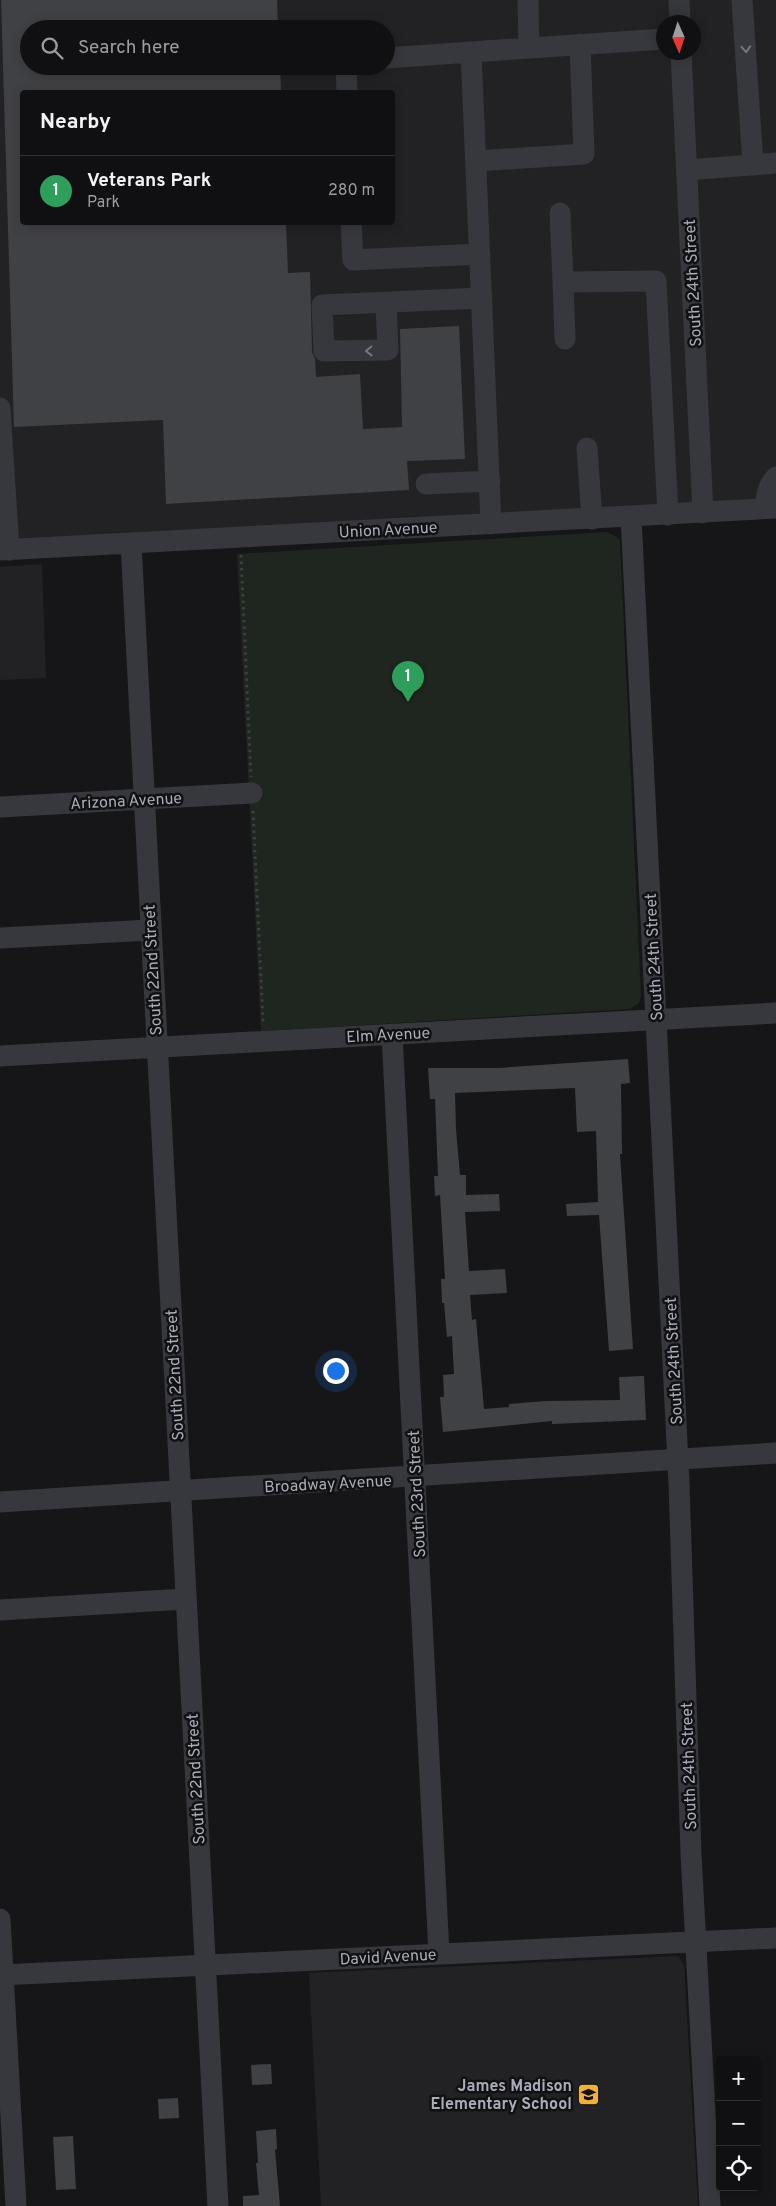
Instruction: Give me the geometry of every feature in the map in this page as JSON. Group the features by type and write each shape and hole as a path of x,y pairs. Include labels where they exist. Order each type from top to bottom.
{"street":[{"path":"528,0 530,48"},
{"path":"679,0 680,15"},
{"path":"742,0 753,165"},
{"path":"395,57 656,39"},
{"path":"476,161 584,154 580,44"},
{"path":"471,52 492,524"},
{"name":"South 24th Street","path":"681,60 703,513"},
{"path":"346,75 347,90"},
{"path":"687,170 776,163"},
{"path":"560,213 565,339"},
{"path":"351,225 353,260 480,254"},
{"path":"563,282 656,281 668,515"},
{"path":"386,303 482,298"},
{"path":"0,408 4,550"},
{"path":"587,448 592,519"},
{"path":"771,508 766,493 776,477"},
{"path":"426,484 490,481"},
{"name":"Union Avenue","path":"4,550 771,508"},
{"name":"South 24th Street","path":"631,517 678,1460 695,1942 710,2206"},
{"name":"South 22nd Street","path":"131,543 218,2206"},
{"name":"Arizona Avenue","path":"0,807 252,793"},
{"path":"0,938 150,930"},
{"name":"Elm Avenue","path":"0,1056 776,1014"},
{"name":"South 23rd Street","path":"392,1034 439,1954"},
{"name":"Broadway Avenue","path":"0,1502 415,1478 776,1453"},
{"path":"0,1610 185,1599"},
{"path":"0,1919 16,2206"},
{"name":"David Avenue","path":"2,1975 776,1938"}],"shaded area":[{"path":"0,0 776,0 776,508 0,550"},
{"path":"607,532 617,537 620,541 641,996 639,1003 630,1009 261,1031 237,554"},
{"path":"42,564 46,678 0,680 0,567"},
{"path":"678,1956 684,1965 698,2206 321,2206 309,1973"}],"building":[{"path":"1,0 277,0 278,20 20,20 20,75 280,75 281,90 20,90 20,225 286,225 288,273 310,272 312,352 315,359 316,377 360,374 363,429 402,427 400,329 459,326 465,459 407,461 409,490 166,504 163,420 14,427"},
{"path":"628,1059 630,1083 621,1084 622,1154 620,1154 633,1349 609,1351 599,1215 567,1216 566,1204 598,1202 596,1131 577,1132 575,1088 455,1093 456,1129 460,1175 466,1175 466,1195 499,1194 500,1211 465,1212 469,1271 505,1269 507,1293 470,1295 472,1320 476,1319 484,1409 509,1407 509,1404 546,1401 620,1400 619,1377 644,1376 646,1420 552,1424 552,1421 443,1432 440,1397 444,1397 443,1375 454,1374 452,1336 447,1337 444,1303 442,1303 441,1279 445,1279 440,1195 435,1196 434,1176 438,1176 435,1099 430,1099 428,1068 499,1068"},
{"path":"271,2064 272,2084 252,2085 251,2065"},
{"path":"178,2098 179,2118 159,2119 158,2099"},
{"path":"276,2129 277,2149 275,2150 280,2206 243,2206 243,2196 259,2195 256,2131"},
{"path":"73,2136 76,2189 56,2190 53,2137"}],"place":[{"name":"Veterans Park","path":"408,702"},
{"name":"James Madison Elementary School","path":"588,2094"}]}
